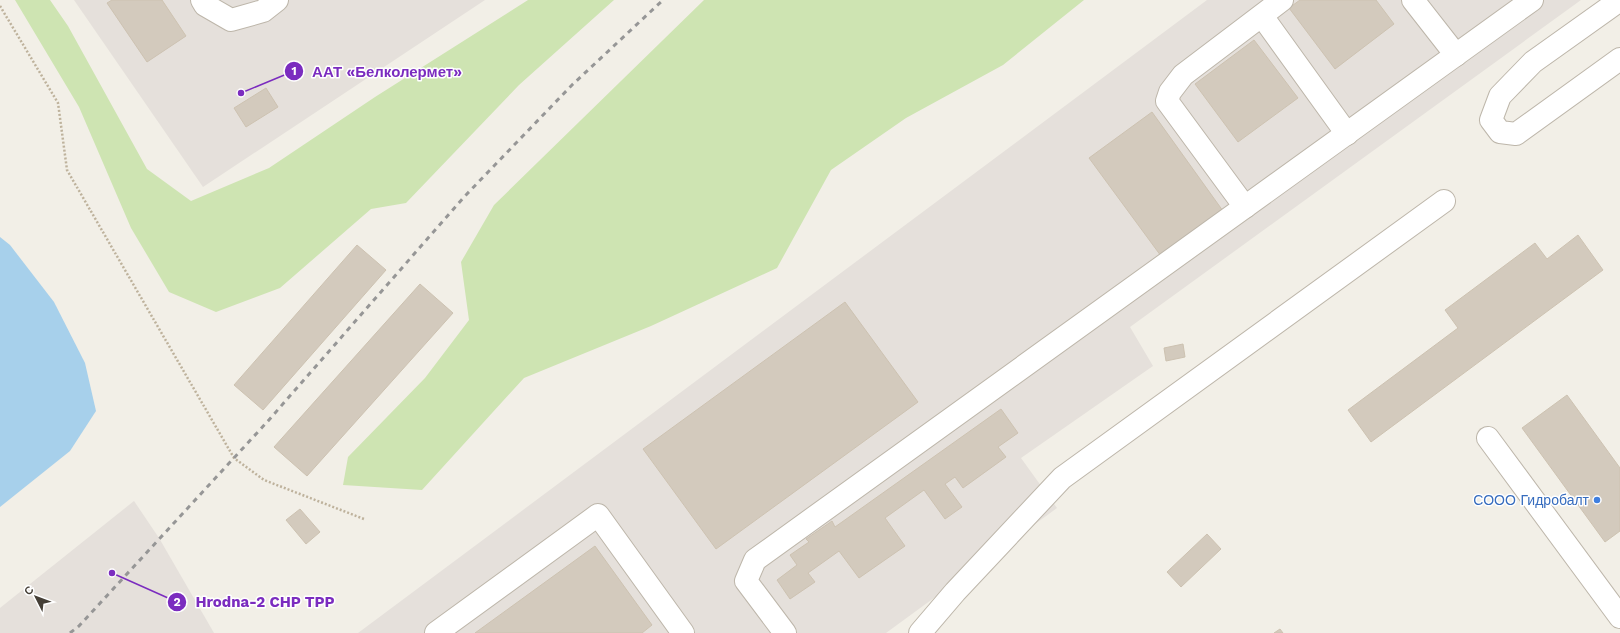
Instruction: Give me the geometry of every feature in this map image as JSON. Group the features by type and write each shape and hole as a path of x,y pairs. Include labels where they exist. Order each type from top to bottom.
{"lane":[{"path":"202,0 205,5 231,20 263,11 277,0"},
{"path":"1245,207 1167,101 1170,92 1183,75 1282,0"},
{"path":"1413,0 1456,55"},
{"path":"785,633 746,581 755,560 1532,0"},
{"path":"1620,0 1533,62 1500,96 1491,120 1500,132 1516,134 1620,59"},
{"path":"1262,16 1347,134"},
{"path":"920,633 955,592 1062,478 1444,201"},
{"path":"1488,438 1620,617"},
{"path":"436,633 598,515 682,633"}],"path":[{"path":"0,6 58,103 67,170 234,458 264,480 364,519"}],"shaded area":[{"path":"74,0 485,0 203,187"},
{"path":"1207,0 1581,0 1130,327 1153,366 1021,458 1057,508 886,633 358,633"},
{"path":"134,501 159,538 214,633 0,633 0,608"}],"green space":[{"path":"15,0 50,0 68,26 147,169 191,201 269,168 375,97 528,0 614,0 519,85 406,203 371,209 280,288 216,312 169,292 131,228 79,107"},
{"path":"704,0 1084,0 1003,65 906,118 831,170 777,268 651,326 524,378 422,490 343,485 348,457 425,378 469,320 461,262 494,205"}],"water":[{"path":"0,237 10,245 54,302 85,363 96,411 70,451 0,507"}],"building":[{"path":"112,0 162,0 186,36 147,62 107,3"},
{"path":"1300,0 1376,0 1394,24 1335,69 1289,8"},
{"path":"1254,40 1298,98 1238,142 1195,84"},
{"path":"266,88 278,107 246,127 234,108"},
{"path":"1152,112 1223,211 1161,256 1089,158"},
{"path":"1578,235 1603,270 1371,442 1348,410 1458,328 1445,310 1535,243 1547,259"},
{"path":"357,245 386,270 263,410 234,385"},
{"path":"420,284 453,313 307,476 274,447"},
{"path":"845,302 918,402 716,549 643,449"},
{"path":"1183,344 1185,357 1166,361 1164,348"},
{"name":"СООО Гидробалт","path":"1567,395 1620,468 1620,531 1605,542 1522,428"},
{"path":"1001,409 1018,433 998,447 1006,457 963,488 955,477 945,484 962,507 945,519 924,490 885,518 905,546 859,578 839,551 808,573 815,582 790,599 777,580 797,565 790,555 809,542 806,539 832,521 835,527"},
{"path":"300,509 320,532 306,544 286,520"},
{"path":"1207,534 1221,549 1181,587 1167,572"},
{"path":"595,546 652,625 642,633 475,633"},
{"path":"1280,629 1283,633 1274,633"}],"railway":[{"path":"70,633 79,626 268,421 464,197 572,85 663,0"}],"place":[{"name":"ААТ «Белколермет»","path":"241,93"},
{"name":"СООО Гидробалт","path":"1597,500"},
{"name":"Hrodna-2 CHP TPP","path":"112,573"}]}
